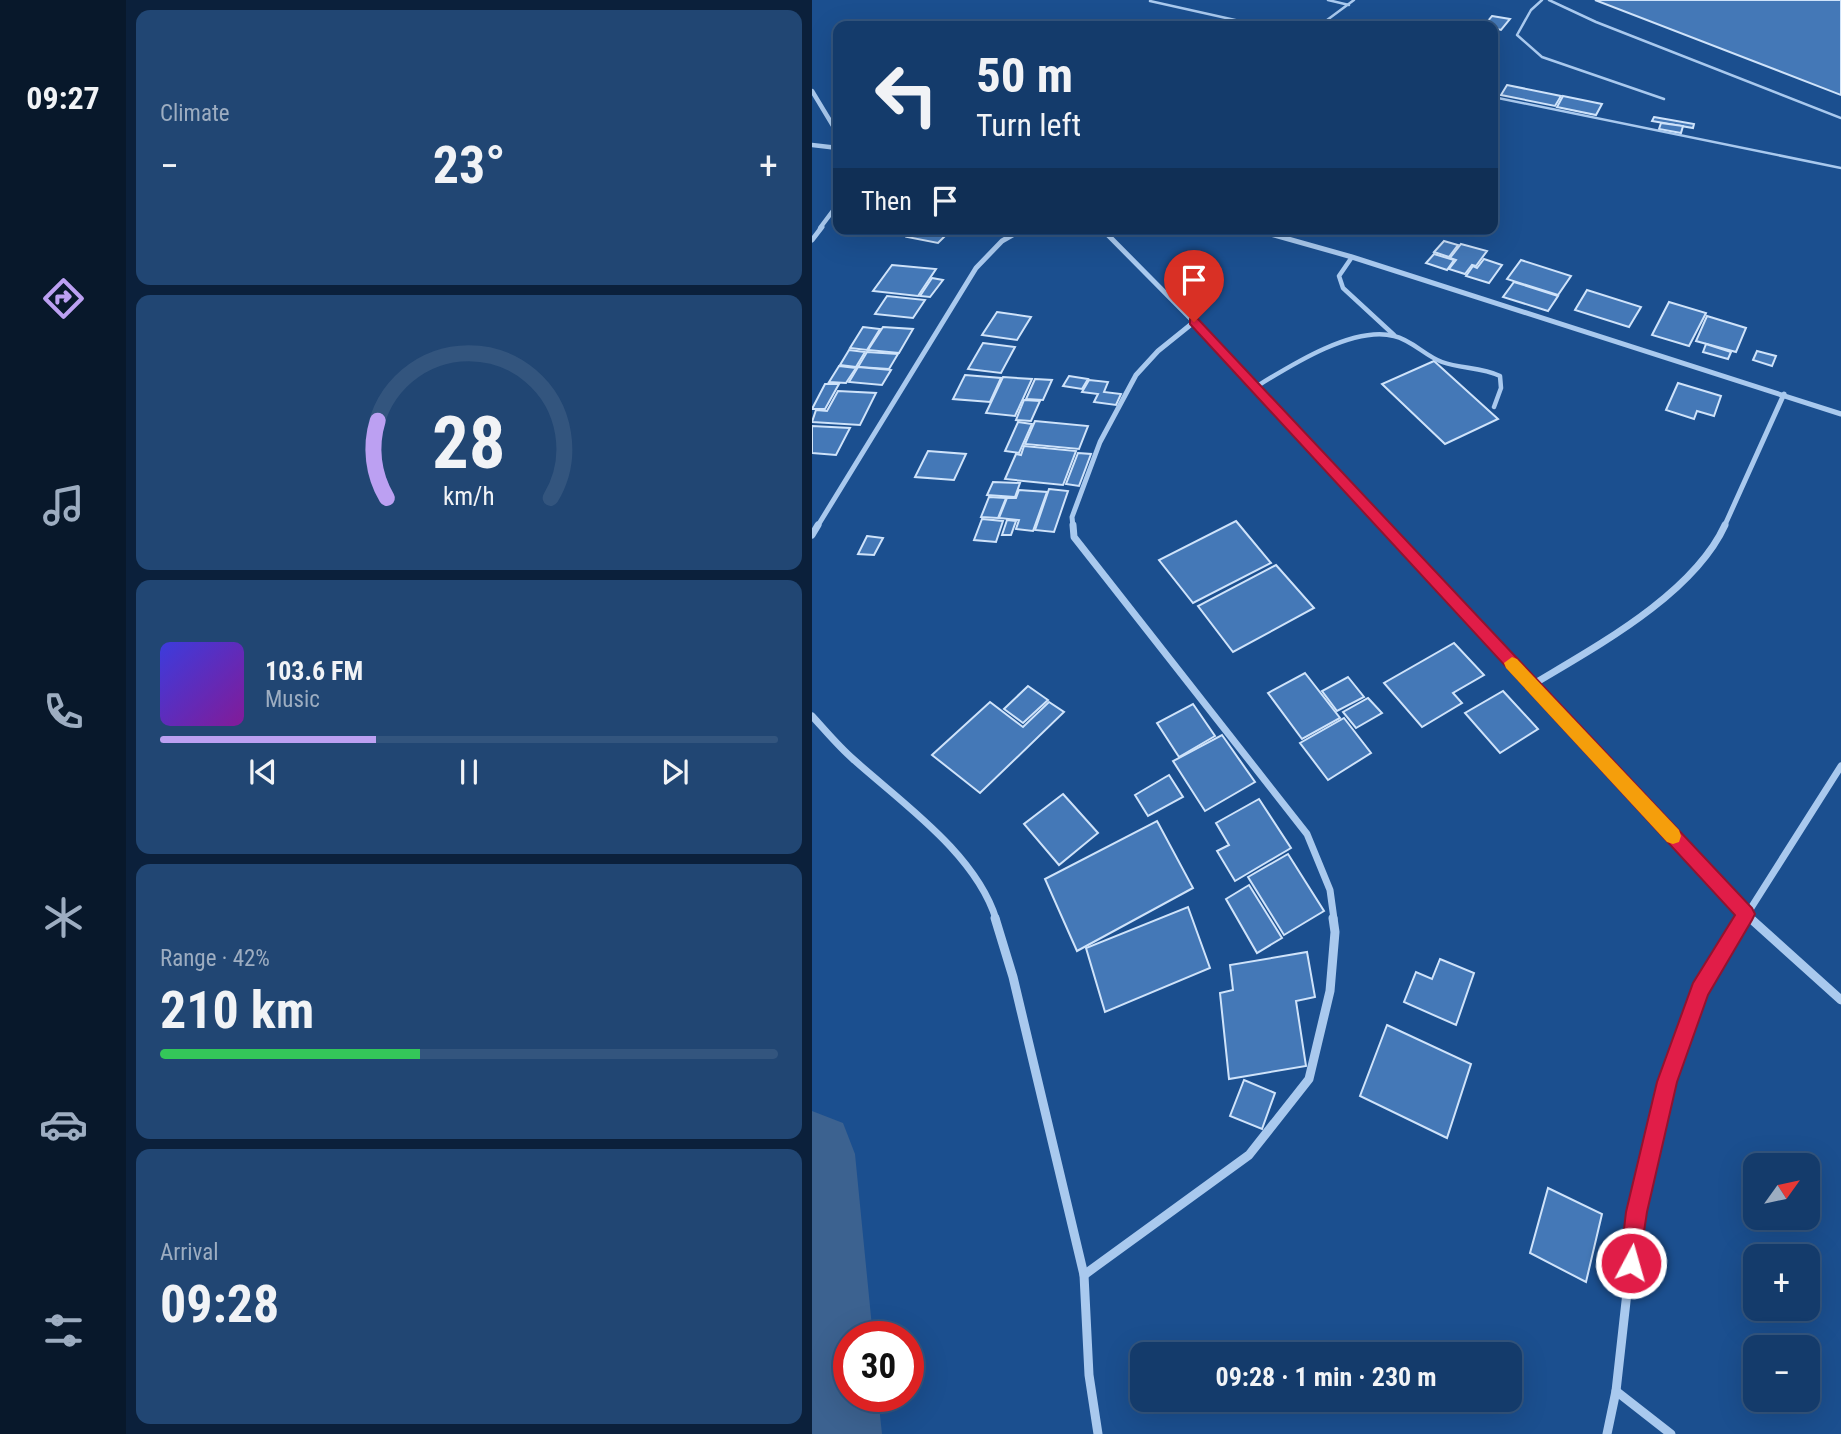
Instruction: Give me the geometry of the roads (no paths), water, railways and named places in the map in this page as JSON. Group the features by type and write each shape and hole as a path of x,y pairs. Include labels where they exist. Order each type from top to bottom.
{"street":[{"path":"812,92 833,126"},
{"path":"812,145 833,147"},
{"path":"813,237 833,211"},
{"path":"812,535 976,268 1002,242 1013,235"},
{"path":"1108,235 1194,322 1746,914 1841,1000"},
{"path":"1274,235 1352,257 1841,414"},
{"path":"1084,1275 1249,1155 1309,1079 1330,991 1335,932 1330,890 1307,834 1074,537 1072,517 1100,442 1136,375 1158,351 1194,322"},
{"path":"1532,685 1620,631 1658,603 1699,564 1723,530 1784,394"},
{"path":"812,716 850,757 923,818 967,867 993,911 1013,977 1084,1275 1089,1376 1098,1434"},
{"path":"1607,1434 1616,1391 1636,1212 1667,1082 1700,990 1841,766"},
{"path":"1616,1391 1671,1434"}],"lane":[{"path":"1328,0 1349,5"},
{"path":"1326,21 1354,0"},
{"path":"1542,0 1531,10 1517,36 1542,57 1664,99"},
{"path":"1549,0 1596,22 1841,118"},
{"path":"1150,1 1240,21"},
{"path":"1498,98 1841,168"},
{"path":"1352,257 1339,276 1343,288 1394,335 1428,356 1448,364 1486,368 1500,376 1501,388 1494,407"},
{"path":"1254,388 1297,362 1347,342 1394,335"}],"waterway":[{"path":"812,1154 832,1434"}]}
